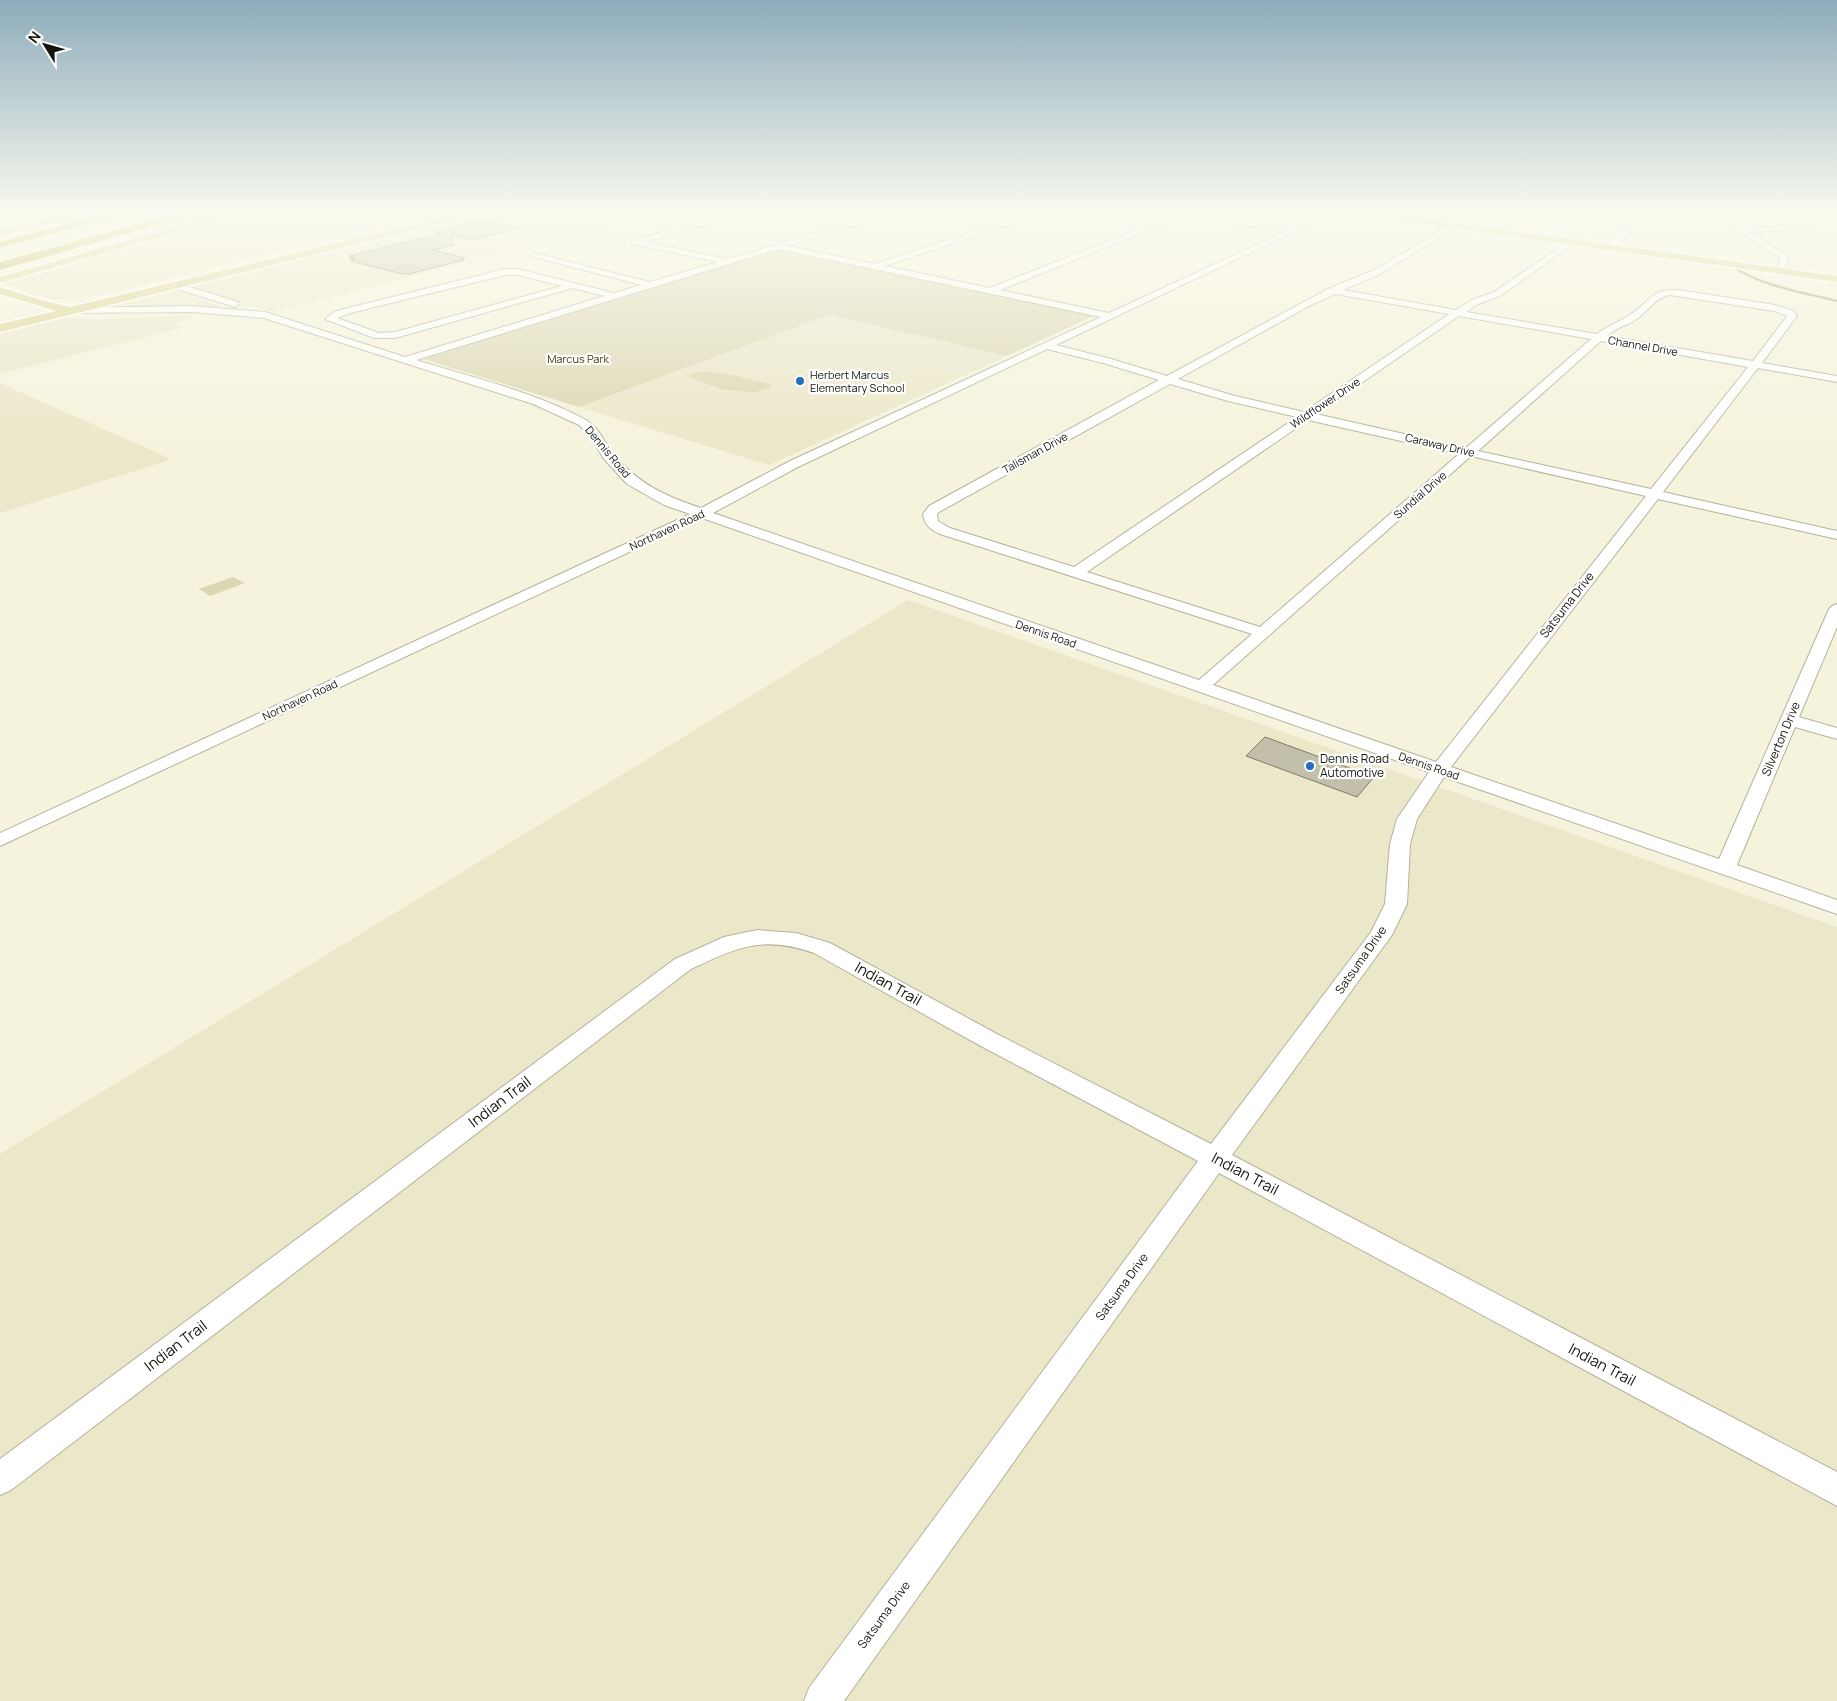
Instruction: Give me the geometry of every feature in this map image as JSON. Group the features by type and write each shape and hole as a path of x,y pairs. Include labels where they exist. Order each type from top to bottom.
{"main road":[{"path":"7,292 55,310 67,304 110,297"},
{"path":"3,324 130,292"},
{"path":"0,302 22,308 55,310 150,292"},
{"path":"126,298 111,304 109,307 119,310 138,311"},
{"path":"3,324 24,315 25,311 22,308"}],"street":[{"path":"197,292 238,305 244,312"},
{"path":"423,292 331,317 330,319 378,336 395,335 548,292"},
{"path":"598,292 614,296"},
{"path":"405,360 626,292"},
{"path":"999,292 1110,316"},
{"name":"Northaven Road","path":"0,840 702,514 794,464 1160,292"},
{"name":"Talisman Drive","path":"1264,632 945,532 933,525 930,520 930,514 934,508 1328,292"},
{"name":"Channel Drive","path":"1339,292 1837,379"},
{"name":"Wildflower Drive","path":"1075,573 1458,313 1475,302 1499,292"},
{"name":"Sundial Drive","path":"1201,687 1598,338 1611,327 1636,316 1657,295 1665,292"},
{"name":"Satsuma Drive","path":"822,1701 1216,1158 1381,935 1396,904 1400,844 1407,819 1439,770 1792,316 1791,313 1775,308 1669,292"},
{"path":"55,310 244,312 264,315 283,321"},
{"path":"55,310 106,316 195,312 283,321"},
{"path":"472,314 517,326"},
{"name":"Dennis Road","path":"283,321 560,411 583,423 595,434 608,456 632,481 669,502 1837,907"},
{"name":"Caraway Drive","path":"1046,346 1107,361 1204,392 1837,535"},
{"name":"Silverton Drive","path":"1725,869 1837,609"},
{"path":"1789,720 1837,734"},
{"name":"Indian Trail","path":"0,1479 683,964 720,946 750,938 806,942 822,948 987,1039 1216,1158 1837,1490"}],"shaded area":[{"path":"29,292 109,292 94,296 53,300"},
{"path":"166,292 182,292 221,306 213,308 139,309 122,304"},
{"path":"209,292 349,292 272,312"},
{"name":"Herbert Marcus Elementary School","path":"829,315 1007,356 769,465 579,407"},
{"path":"194,316 174,325 182,328 0,374 0,331 57,317 100,319"},
{"path":"0,383 162,455 170,460 0,513"},
{"path":"908,600 1837,927 1837,1701 0,1701 0,1154"}],"green space":[{"name":"Marcus Park","path":"638,292 989,292 1096,315 1007,356 829,315 579,407 423,359"},
{"path":"705,371 737,376 772,385 771,388 755,392 724,390 690,378 690,374"},
{"path":"233,577 245,583 210,596 199,589"}],"building":[{"name":"Dennis Road Automotive","path":"1265,737 1374,777 1357,797 1246,756"}],"waterway":[{"path":"1799,292 1837,301"}],"place":[{"name":"Herbert Marcus Elementary School","path":"800,381"},
{"name":"Dennis Road Automotive","path":"1310,766"}]}
